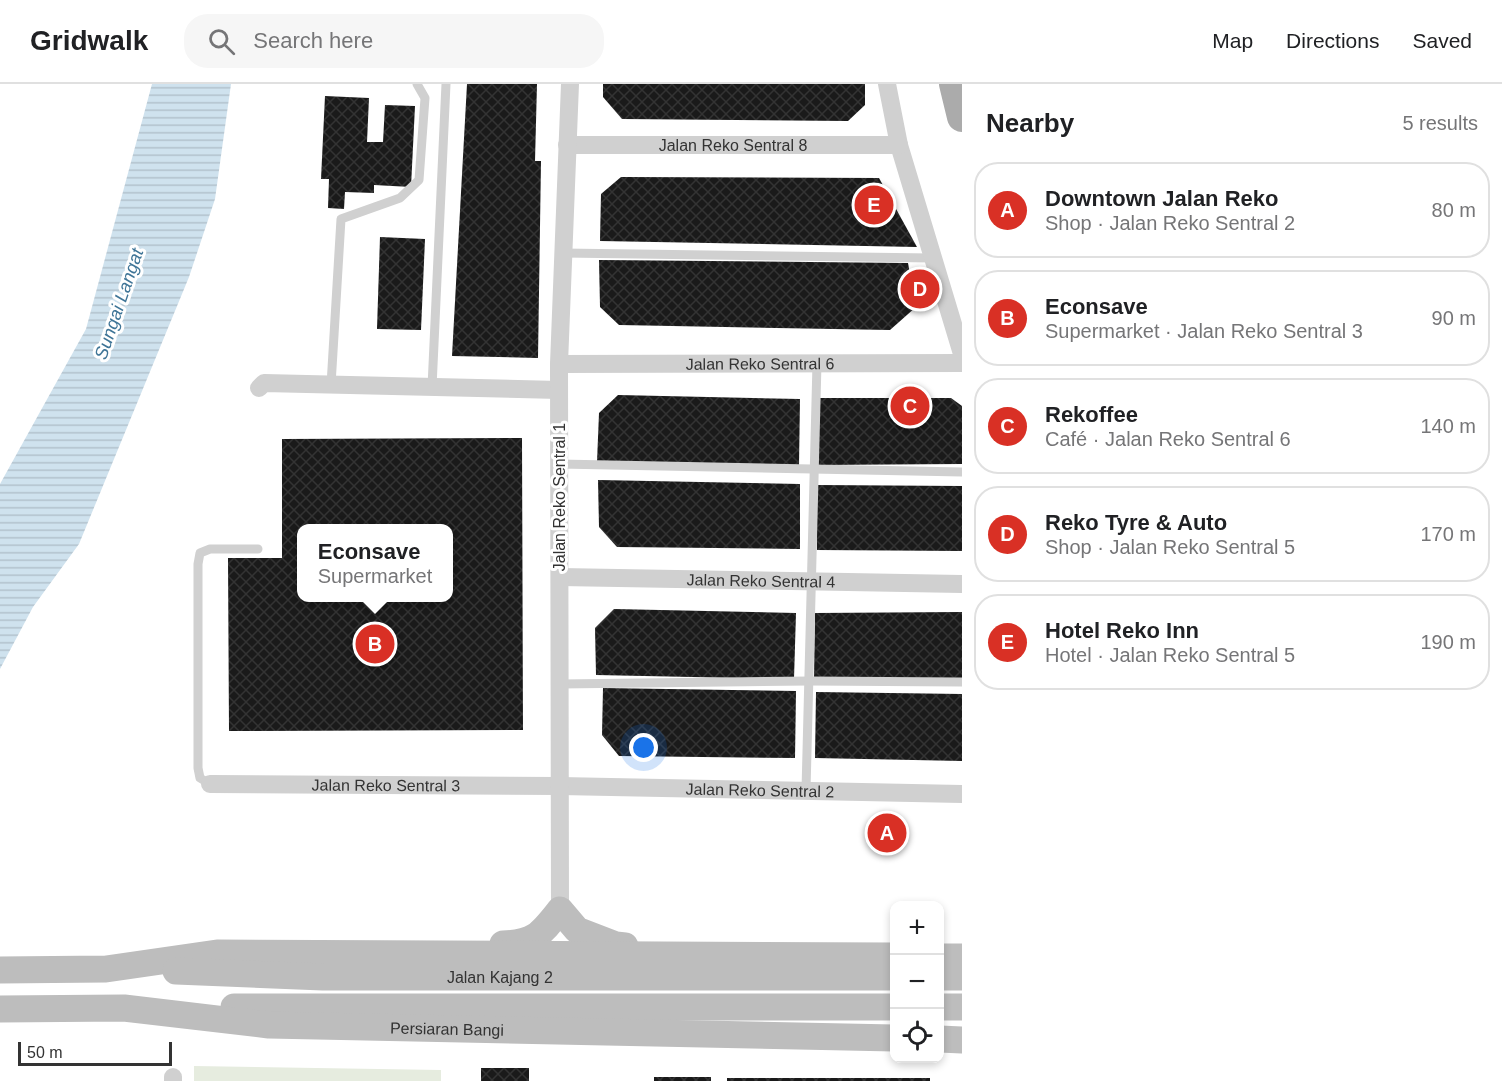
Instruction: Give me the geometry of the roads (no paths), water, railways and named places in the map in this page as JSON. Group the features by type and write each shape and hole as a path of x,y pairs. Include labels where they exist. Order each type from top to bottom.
{"main road":[{"path":"954,84 962,117"},
{"path":"337,953 386,946 518,943 541,934 560,910 577,930 616,945 734,955"},
{"path":"0,970 106,969 217,953 890,957"},
{"path":"944,957 962,957"},
{"name":"Jalan Kajang 2","path":"106,969 322,977 890,977"},
{"path":"944,977 962,977"},
{"name":"Jalan Kajang 2","path":"124,1008 325,1005 890,1007"},
{"path":"944,1007 962,1007"},
{"name":"Persiaran Bangi","path":"0,1009 124,1008 269,1025 890,1038"},
{"path":"944,1039 962,1040"}],"street":[{"name":"Jalan Reko Sentral 1","path":"560,910 559,364 570,84"},
{"path":"887,84 899,145 962,354"},
{"name":"Jalan Reko Sentral 8","path":"567,145 899,145"},
{"name":"Jalan Reko Sentral 6","path":"559,364 962,363"},
{"path":"259,388 264,383 559,390"},
{"name":"Jalan Reko Sentral 4","path":"560,577 962,584"},
{"name":"Jalan Reko Sentral 3","path":"210,784 560,786"},
{"name":"Jalan Reko Sentral 2","path":"560,786 962,794"}],"lane":[{"path":"331,385 341,219 400,198 419,180 425,98 417,84"},
{"path":"432,387 446,84"},
{"path":"563,253 932,258"},
{"path":"806,790 817,363"},
{"path":"559,464 962,472"},
{"path":"210,784 200,778 198,768 198,564 200,553 210,549 258,549"},
{"path":"560,684 962,682"}],"water":[{"name":"Sungai Langat","path":"152,84 231,84 215,199 189,277 79,544 33,607 0,669 0,484 86,329"}],"place":[{"name":"Hotel Reko Inn","path":"874,205"},
{"name":"Reko Tyre & Auto","path":"920,289"},
{"name":"Rekoffee","path":"910,406"},
{"name":"Econsave","path":"375,644"},
{"name":"Downtown Jalan Reko","path":"887,833"}]}
